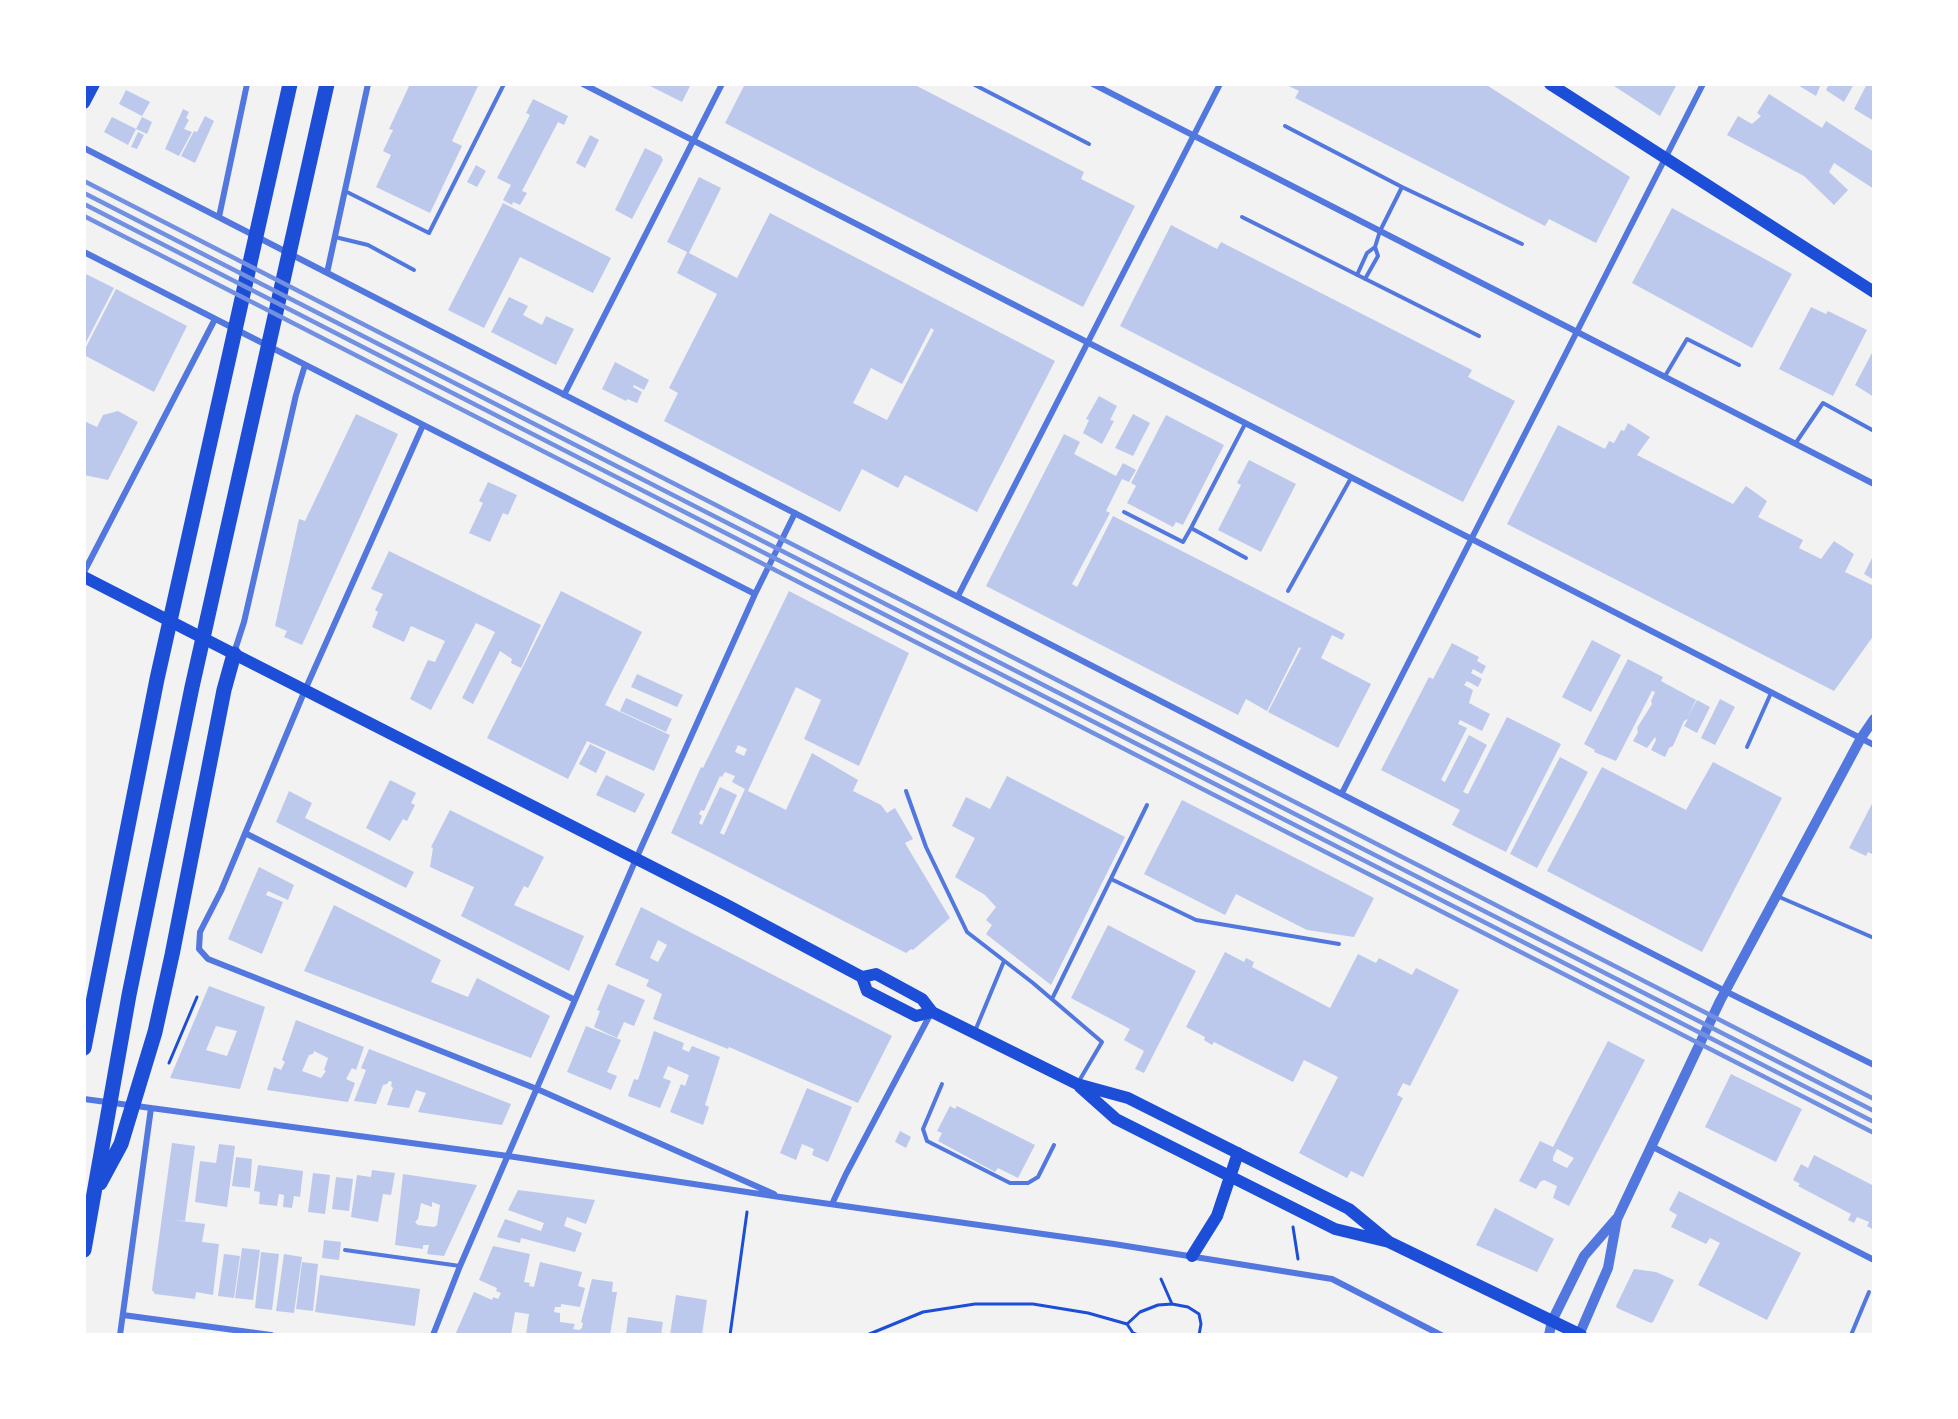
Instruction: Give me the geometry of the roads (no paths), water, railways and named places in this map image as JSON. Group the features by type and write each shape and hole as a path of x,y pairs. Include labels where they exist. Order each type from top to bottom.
{"highway":[{"path":"84,1048 157,679 290,84"},
{"path":"84,1250 139,943 192,687 327,84"},
{"path":"93,1196 121,1144 155,1032 224,690 234,654"}],"main road":[{"path":"84,103 94,84"},
{"path":"1551,84 1874,292"},
{"path":"84,577 862,976 876,974 922,999 932,1012 1077,1084 1128,1098 1349,1209 1389,1242"},
{"path":"862,976 867,991 916,1016 932,1012"},
{"path":"1077,1084 1116,1119 1335,1229 1389,1242 1580,1335"},
{"path":"1192,1256 1217,1216 1238,1153"}],"street":[{"path":"219,217 247,84"},
{"path":"327,273 368,84"},
{"path":"583,84 1874,745"},
{"path":"564,394 722,84"},
{"path":"1093,84 1874,484"},
{"path":"958,596 1220,84"},
{"path":"1342,793 1703,84"},
{"path":"84,148 1725,991 1874,1065"},
{"path":"84,252 755,594"},
{"path":"84,572 215,319"},
{"path":"234,654 244,622 296,394 305,365"},
{"path":"423,425 200,932 199,949 208,959 537,1089 780,1197"},
{"path":"433,1335 460,1266 636,859 755,594 795,513"},
{"path":"1580,1335 1608,1268 1617,1219 1725,991 1861,738 1874,720"},
{"path":"244,833 575,1000"},
{"path":"832,1204 932,1012"},
{"path":"84,1099 508,1156 1192,1256 1332,1279 1441,1335"},
{"path":"120,1335 151,1108"},
{"path":"1651,1146 1874,1260"},
{"path":"1549,1335 1552,1321 1584,1256 1617,1219"},
{"path":"123,1315 271,1335"}],"lane":[{"path":"344,190 429,233 504,84"},
{"path":"973,84 1089,144"},
{"path":"1285,126 1402,187 1522,244"},
{"path":"1357,275 1367,253 1375,247 1380,231 1402,187"},
{"path":"1242,218 1479,336"},
{"path":"334,237 368,245 414,270"},
{"path":"1365,279 1378,256 1375,247"},
{"path":"1665,377 1687,339 1739,365"},
{"path":"1795,444 1823,403 1874,431"},
{"path":"1124,512 1183,542 1245,424"},
{"path":"1288,591 1351,478"},
{"path":"1191,528 1246,558"},
{"path":"1747,747 1771,693"},
{"path":"906,791 926,847 967,932 1102,1042 1077,1084"},
{"path":"1052,999 1147,805"},
{"path":"1111,879 1196,920 1340,944"},
{"path":"1776,896 1874,938"},
{"path":"975,1032 1004,961"},
{"path":"942,1084 923,1129 927,1141 1010,1183 1028,1183 1038,1177 1054,1145"},
{"path":"345,1250 460,1266"},
{"path":"1851,1335 1869,1292"}],"railway":[{"path":"84,181 1874,1099"},
{"path":"84,193 1874,1111"},
{"path":"84,204 1874,1122"},
{"path":"84,216 1874,1133"}]}
